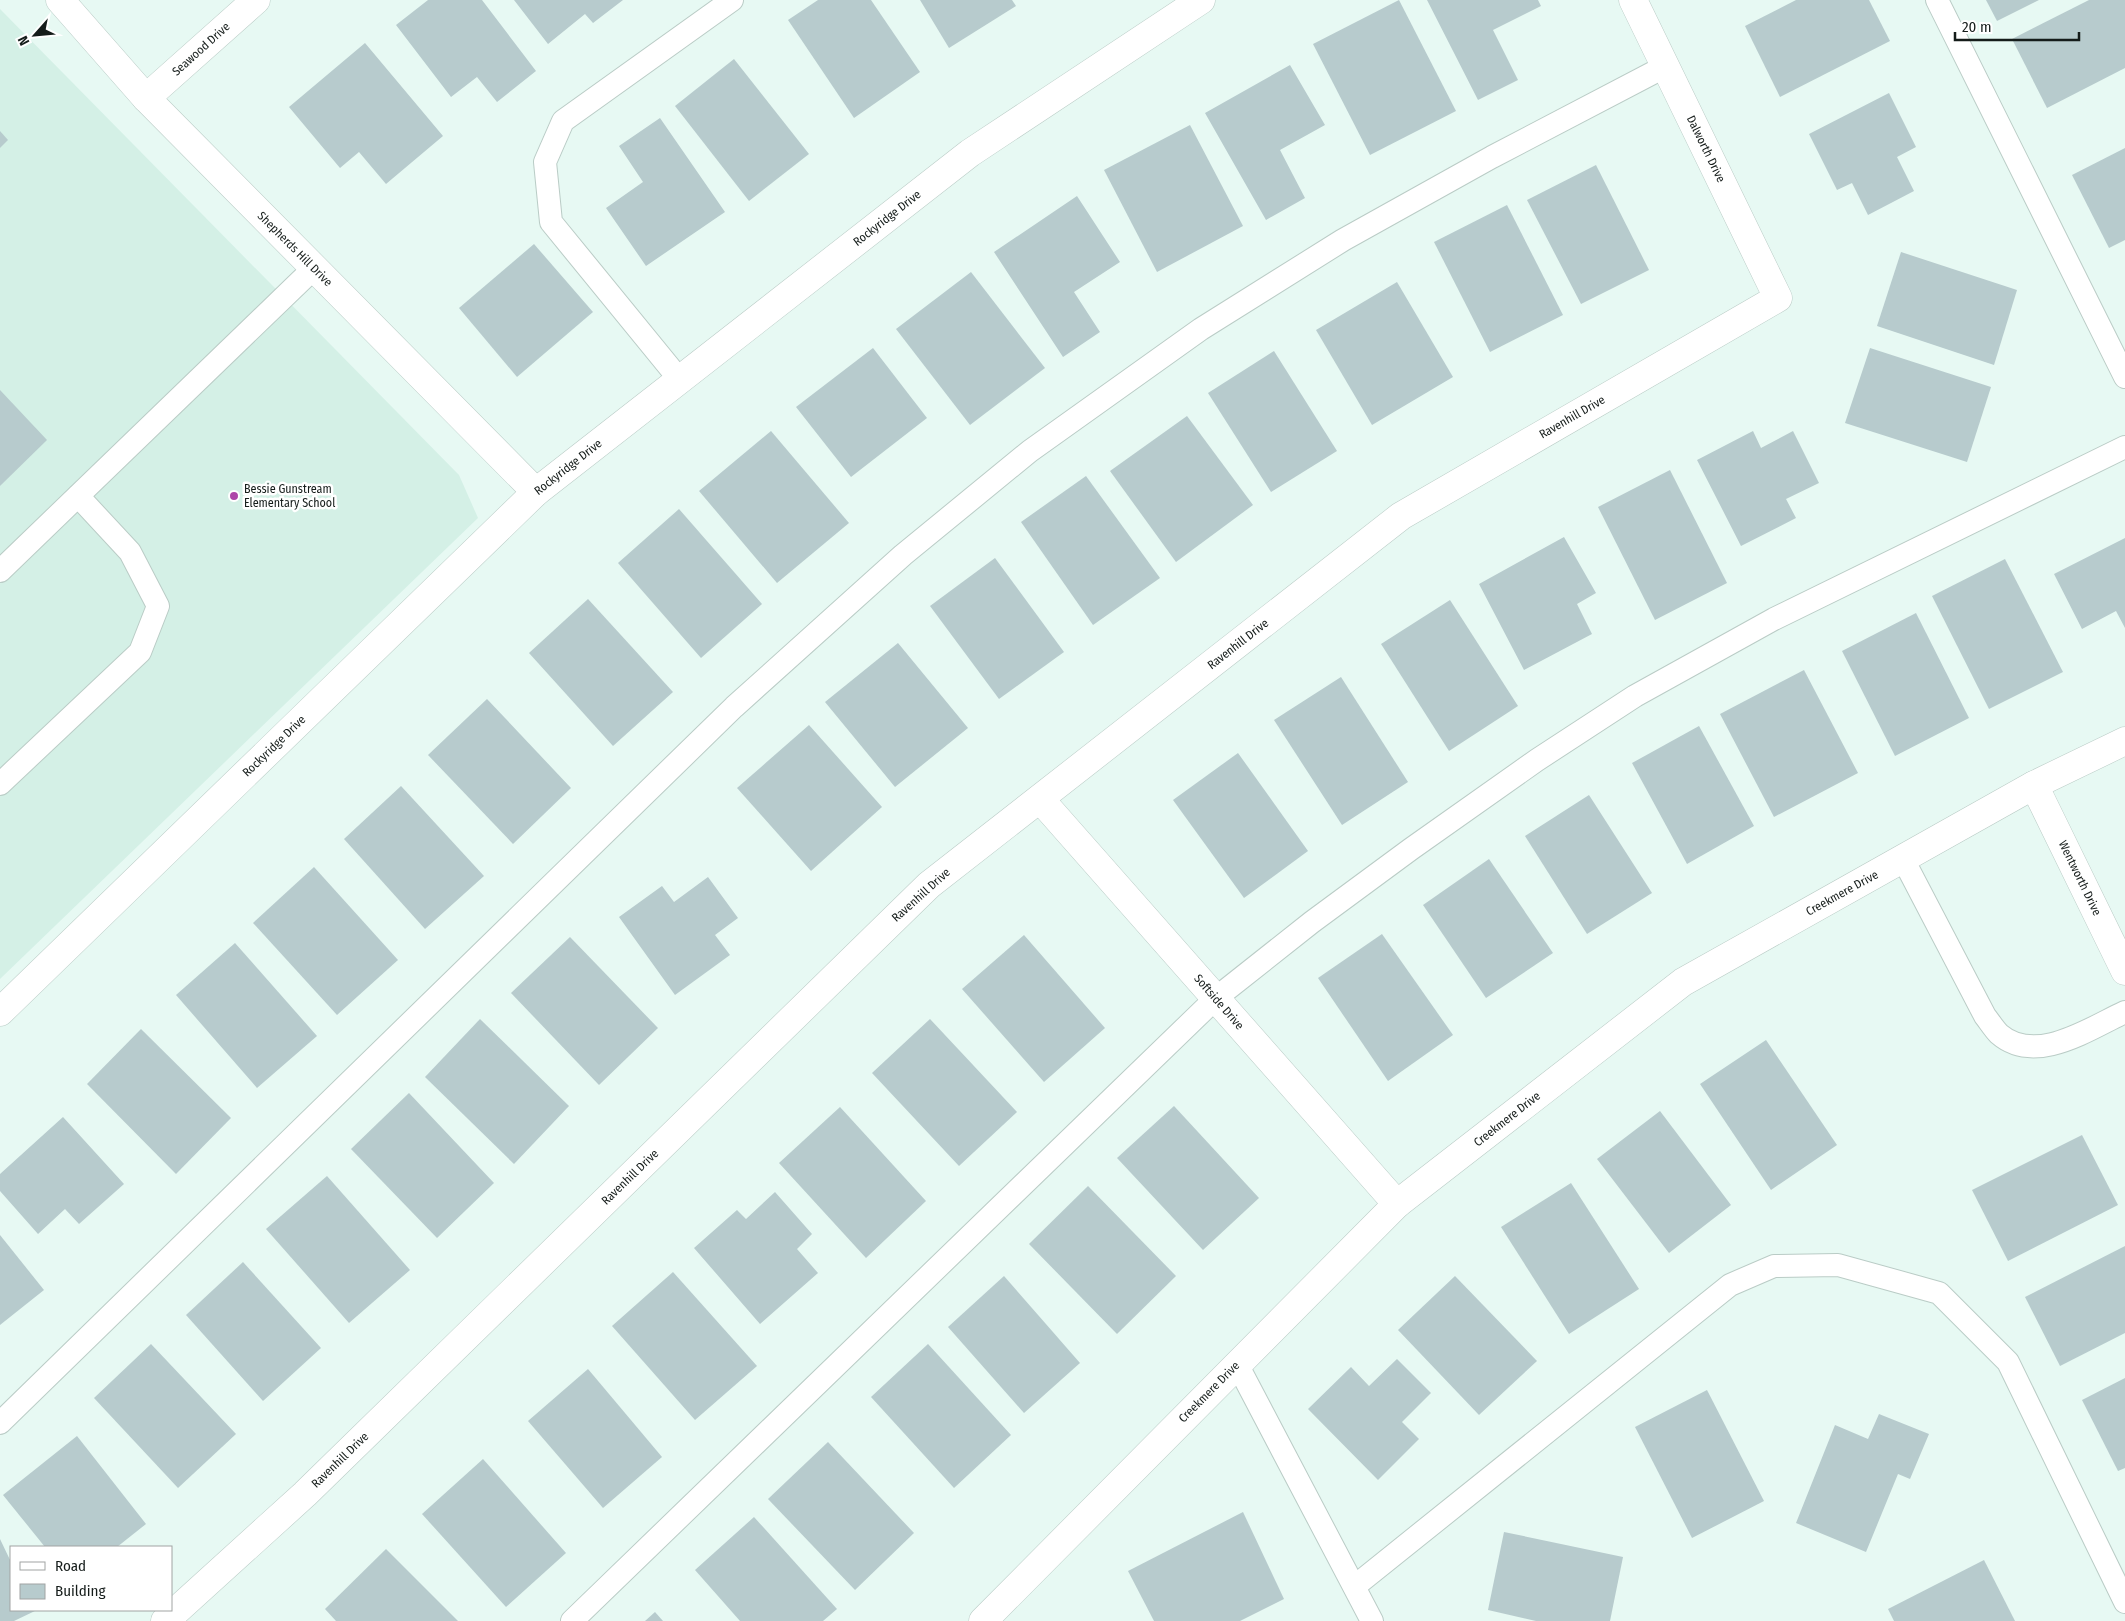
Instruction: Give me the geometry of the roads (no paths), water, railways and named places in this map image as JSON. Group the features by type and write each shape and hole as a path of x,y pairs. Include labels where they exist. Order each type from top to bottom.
{"street":[{"name":"Shepherds Hill Drive","path":"60,0 146,98 536,492"},
{"name":"Seawood Drive","path":"146,98 256,0"},
{"name":"Rockyridge Drive","path":"0,1012 536,492 970,153 1200,0"},
{"name":"Dalworth Drive","path":"1634,0 1778,298"},
{"name":"Ravenhill Drive","path":"165,1621 305,1494 929,885 1401,516 1778,298"},
{"name":"Creekmere Drive","path":"983,1621 1010,1611 1237,1364 1398,1204 1683,982 2034,785 2125,741"},
{"name":"Wentworth Drive","path":"2034,785 2125,970"},
{"name":"Softside Drive","path":"1040,799 1398,1204"}],"lane":[{"path":"680,380 551,222 545,162 564,121 732,0"},
{"path":"1937,0 2125,377"},
{"path":"0,1424 734,707 903,555 1030,451 1201,329 1343,240 1492,157 1666,66"},
{"path":"0,571 314,269"},
{"path":"572,1621 1216,998 1312,922 1536,760 1635,696 1774,619 2125,447"},
{"path":"0,784 140,652 158,606 130,552 78,496"},
{"path":"1902,859 1984,1016 1999,1034 2016,1043 2031,1046 2054,1045 2125,1012"},
{"path":"1355,1586 1730,1285 1774,1266 1838,1266 1939,1293 2008,1362 2125,1602"},
{"path":"1237,1364 1372,1621"}],"place":[{"name":"Bessie Gunstream Elementary School","path":"234,496"}]}
